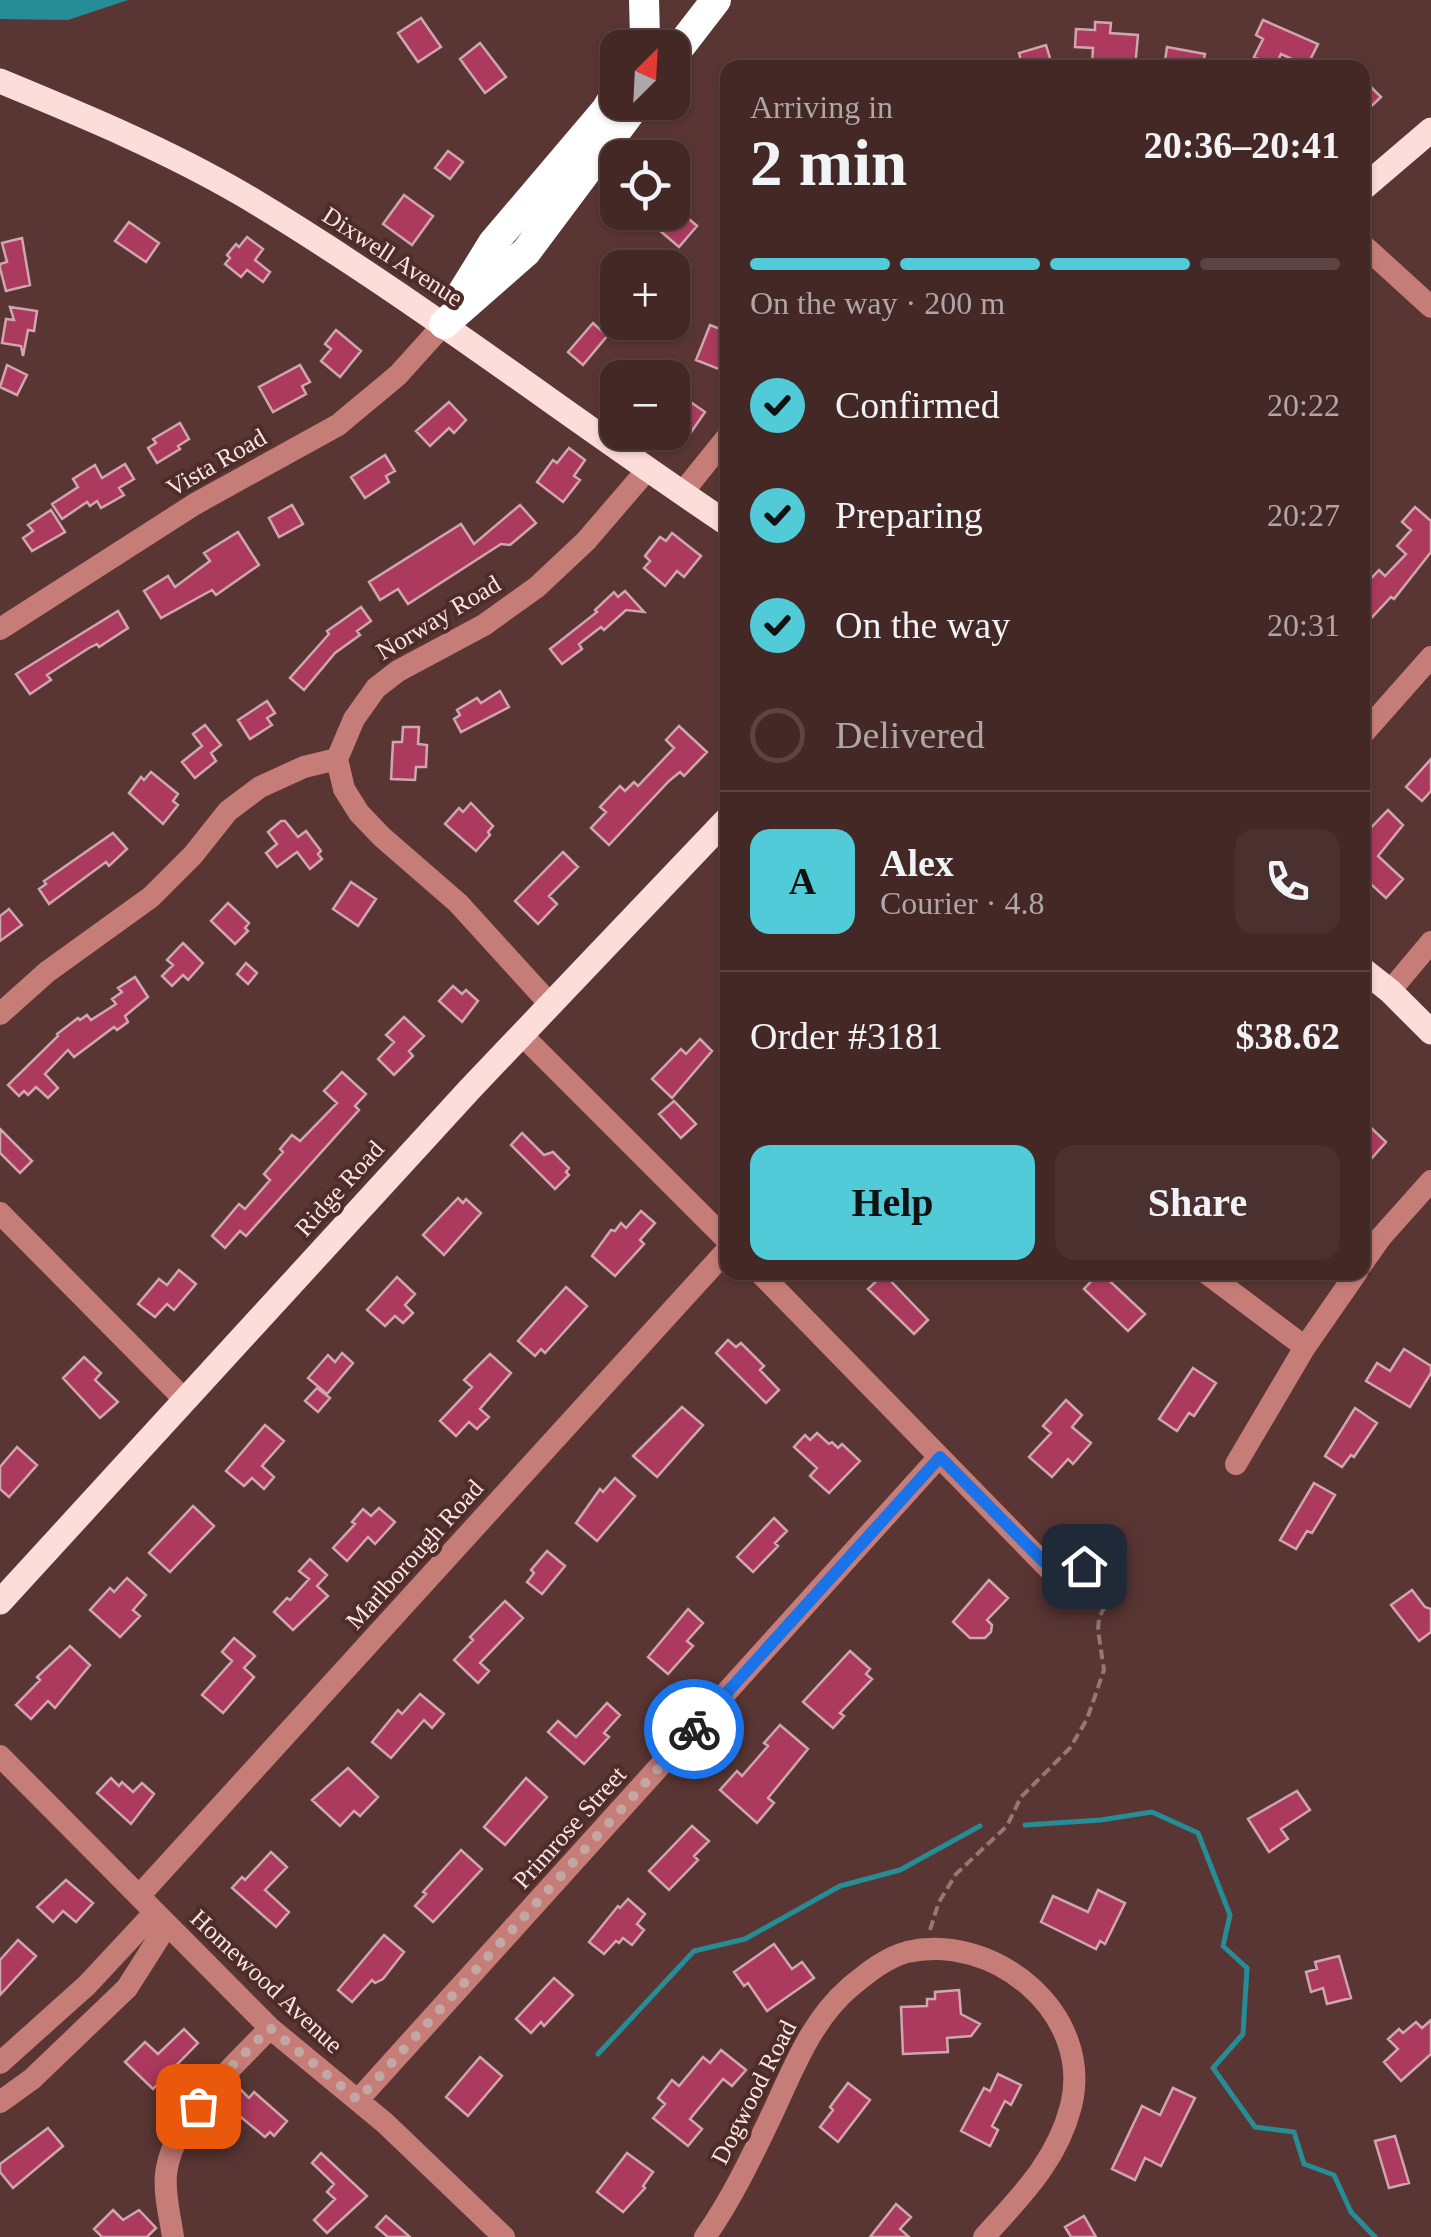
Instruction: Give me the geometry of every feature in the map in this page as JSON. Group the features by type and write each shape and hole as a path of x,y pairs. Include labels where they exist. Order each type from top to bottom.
{"highway":[{"path":"644,0 644,30"},
{"path":"690,34 716,0"},
{"path":"444,324 493,243 600,117"},
{"path":"444,324 526,252 625,120"}],"main road":[{"name":"Dixwell Avenue","path":"0,81 160,150 217,180 444,324 720,519"},
{"path":"1370,182 1431,130"},
{"name":"Ridge Road","path":"0,1602 521,1034 720,826"},
{"path":"1370,976 1431,1032"}],"street":[{"path":"1370,251 1431,307"},
{"name":"Vista Road","path":"0,628 195,504 338,425 398,376 444,324"},
{"path":"682,493 720,446"},
{"name":"Norway Road","path":"337,759 354,719 376,688 398,671 484,624 537,587 586,541 647,470"},
{"path":"1370,726 1431,657"},
{"path":"0,1014 47,972 151,897 193,855 228,811 260,787 304,767 337,759 344,788 359,813 458,903 549,1004"},
{"path":"1390,991 1431,942"},
{"path":"521,1034 720,1233"},
{"path":"1370,1253 1431,1180"},
{"path":"0,1213 185,1400"},
{"name":"Marlborough Road","path":"0,2064 87,1985 154,1911 720,1258"},
{"path":"767,1280 1060,1579 1076,1579 1081,1574"},
{"path":"1216,1280 1306,1347"},
{"path":"1236,1464 1352,1280"},
{"name":"Primrose Street","path":"358,2100 940,1457"},
{"name":"Homewood Avenue","path":"0,1756 270,2028 358,2100 504,2237"},
{"name":"Marlborough Road","path":"0,2102 32,2080 127,1988 154,1911"},
{"name":"Dogwood Road","path":"706,2237 743,2175 792,2071 826,2013 846,1991 892,1957 922,1951 968,1951 1004,1965 1035,1989 1056,2015 1074,2069 1072,2102 1055,2150 1042,2173 984,2237"},
{"path":"173,2237 166,2172 181,2134 224,2074 270,2028"}],"path":[{"path":"922,1951 939,1902 956,1874 1008,1826 1021,1797 1070,1748 1087,1719 1104,1670 1099,1618 1110,1596 1098,1581 1081,1574"}],"water":[{"path":"0,0 128,0 68,20 0,19"}],"building":[{"path":"421,18 441,47 418,62 398,33"},
{"path":"1263,20 1318,44 1310,60 1294,60 1281,54 1278,60 1260,60 1254,57 1263,39 1256,35"},
{"path":"1095,22 1111,23 1110,33 1138,35 1136,60 1092,60 1093,48 1075,47 1076,29 1095,30"},
{"path":"480,43 506,77 485,93 460,59"},
{"path":"1046,45 1051,60 1021,60 1019,53"},
{"path":"1167,47 1205,54 1204,60 1165,60"},
{"path":"1370,86 1381,97 1370,107"},
{"path":"448,151 463,162 450,179 435,168"},
{"path":"404,195 433,216 412,245 383,224"},
{"path":"690,220 697,226 679,247 659,230 690,230"},
{"path":"129,222 159,243 146,262 115,241"},
{"path":"247,237 263,249 255,260 270,272 263,282 247,270 241,277 225,264 230,258 227,255"},
{"path":"22,238 30,285 6,291 0,268 0,264 7,262 2,243"},
{"path":"10,307 37,311 34,331 28,330 23,356 21,346 2,343 6,319 14,320"},
{"path":"593,323 600,330 600,340 604,340 583,365 568,352"},
{"path":"710,325 720,329 720,370 696,360"},
{"path":"336,330 361,351 340,377 321,361 331,349 325,344"},
{"path":"7,365 27,375 17,395 0,387"},
{"path":"300,365 310,382 302,386 306,394 273,412 259,387"},
{"path":"449,402 466,420 454,433 449,428 430,446 416,431"},
{"path":"690,402 705,412 690,434"},
{"path":"180,423 189,439 157,463 148,448 156,443 153,439"},
{"path":"569,448 585,460 574,476 580,480 563,502 537,482 553,460 557,463"},
{"path":"385,455 395,471 386,476 389,482 365,498 351,477"},
{"path":"125,464 134,479 119,488 124,495 101,508 97,501 90,506 87,502 62,519 52,504 78,487 73,479 95,465 102,478"},
{"path":"292,505 303,524 279,537 269,518"},
{"path":"520,505 536,523 510,545 501,544 408,604 398,589 380,600 369,582 461,524 474,544"},
{"path":"1415,507 1431,521 1431,552 1394,599 1391,597 1370,619 1370,580 1379,570 1385,576 1406,554 1397,546 1411,530 1402,522"},
{"path":"51,510 65,532 32,551 23,538 33,531 28,525"},
{"path":"238,532 259,565 216,595 212,590 161,618 144,591 168,576 175,587 210,561 204,553"},
{"path":"672,533 701,556 684,577 677,571 665,586 644,568 650,561 645,556 660,537 666,541"},
{"path":"625,591 644,612 626,610 604,630 601,627 579,644 582,649 562,664 550,649 597,612 614,592 618,597"},
{"path":"361,607 371,621 357,631 360,635 335,653 304,690 290,678 329,634 327,631"},
{"path":"118,611 128,628 47,675 51,680 30,694 16,674"},
{"path":"500,691 509,707 461,732 454,719 460,715 457,710 477,698 481,703"},
{"path":"267,701 275,713 267,718 272,725 250,739 238,720"},
{"path":"205,725 221,745 211,753 216,761 195,778 182,762 202,746 193,734"},
{"path":"679,726 707,752 684,776 680,772 669,781 609,845 591,828 606,812 600,807 620,786 625,791 634,782 638,786 674,748 666,740"},
{"path":"403,727 419,727 418,744 427,745 426,767 416,767 415,780 391,779 393,742 402,742"},
{"path":"1431,759 1431,791 1422,801 1406,787"},
{"path":"151,772 178,794 173,801 178,805 163,824 129,793 141,777 144,780"},
{"path":"471,803 493,826 476,851 445,824 459,808 463,812"},
{"path":"1388,810 1403,825 1378,856 1403,879 1386,898 1370,883 1370,829"},
{"path":"281,821 298,837 306,831 321,851 318,854 322,859 310,869 297,852 277,867 266,853 277,844 268,832"},
{"path":"113,833 127,849 109,866 106,862 49,904 39,889 46,884 44,881"},
{"path":"563,852 578,867 549,896 557,904 538,924 515,901"},
{"path":"351,882 376,899 358,926 333,909"},
{"path":"228,903 249,923 245,928 248,931 235,944 211,921"},
{"path":"9,909 22,925 0,941 0,916"},
{"path":"183,943 203,963 188,980 183,975 172,986 162,976 173,965 167,960"},
{"path":"246,963 257,973 248,984 237,974"},
{"path":"135,977 148,997 125,1016 128,1022 117,1030 114,1027 74,1057 68,1050 45,1074 58,1088 48,1098 36,1087 28,1095 24,1091 19,1096 8,1085 78,1018 87,1015 91,1020 116,1004 112,999 122,992 118,988"},
{"path":"453,986 462,994 466,990 478,1001 462,1022 439,1001"},
{"path":"404,1017 424,1036 409,1051 413,1056 394,1075 378,1059 394,1042 386,1035"},
{"path":"700,1039 712,1051 672,1098 652,1079 681,1049 686,1054"},
{"path":"342,1072 366,1094 355,1106 359,1110 246,1236 240,1231 225,1248 212,1236 239,1204 245,1209 270,1180 264,1174 292,1135 300,1141 337,1103 324,1091"},
{"path":"674,1101 696,1124 681,1138 659,1114"},
{"path":"1370,1127 1386,1142 1370,1158"},
{"path":"0,1129 32,1161 20,1173 0,1153"},
{"path":"522,1133 544,1155 553,1152 569,1168 569,1175 555,1189 511,1145"},
{"path":"458,1198 463,1203 466,1199 481,1213 444,1255 423,1235"},
{"path":"641,1211 655,1223 640,1240 644,1244 615,1276 592,1256 611,1230 615,1231 621,1223 626,1228"},
{"path":"179,1270 196,1284 174,1310 167,1304 155,1317 138,1304 159,1279 167,1285"},
{"path":"397,1277 415,1294 405,1305 413,1313 403,1323 395,1316 385,1326 367,1310"},
{"path":"878,1280 890,1280 928,1320 914,1334 868,1289"},
{"path":"1092,1280 1109,1280 1145,1314 1128,1331 1084,1289"},
{"path":"566,1287 587,1306 545,1353 541,1349 535,1356 518,1341"},
{"path":"728,1340 736,1347 741,1343 764,1366 760,1370 779,1390 766,1403 716,1353"},
{"path":"1404,1349 1431,1366 1431,1373 1410,1407 1366,1381 1377,1363 1390,1371"},
{"path":"342,1353 353,1363 327,1394 308,1378 328,1355 335,1362"},
{"path":"490,1354 511,1373 480,1409 489,1417 477,1429 469,1422 456,1436 440,1421 472,1387 464,1380"},
{"path":"84,1357 101,1373 95,1380 118,1402 100,1418 63,1378"},
{"path":"1193,1368 1216,1383 1194,1416 1189,1413 1177,1431 1159,1419"},
{"path":"317,1388 330,1398 318,1412 305,1401"},
{"path":"1066,1400 1082,1415 1072,1427 1091,1443 1073,1464 1068,1459 1052,1477 1029,1457 1051,1433 1043,1426"},
{"path":"682,1407 703,1425 657,1477 633,1456"},
{"path":"1355,1408 1377,1423 1354,1457 1351,1455 1342,1467 1325,1456"},
{"path":"265,1425 284,1441 262,1466 274,1477 264,1489 252,1478 244,1486 226,1471"},
{"path":"817,1433 838,1448 842,1444 860,1461 829,1493 810,1476 817,1468 794,1447 805,1435 810,1440"},
{"path":"17,1447 37,1465 9,1497 0,1489 0,1467"},
{"path":"615,1478 635,1496 597,1541 576,1523 600,1489 603,1492"},
{"path":"1314,1483 1335,1495 1312,1533 1307,1531 1296,1549 1280,1540"},
{"path":"193,1506 214,1526 170,1572 149,1553"},
{"path":"379,1508 395,1522 375,1544 368,1537 347,1561 333,1548 363,1509 371,1516"},
{"path":"774,1518 787,1531 753,1572 737,1557"},
{"path":"547,1551 565,1566 542,1594 527,1582 534,1573 531,1570"},
{"path":"310,1559 327,1575 317,1586 328,1596 293,1630 274,1612 309,1579 299,1571"},
{"path":"127,1578 146,1595 133,1610 140,1616 120,1637 90,1610 110,1588 114,1592"},
{"path":"989,1580 1008,1598 987,1620 992,1625 991,1632 985,1638 970,1638 953,1622"},
{"path":"1412,1590 1431,1609 1431,1632 1419,1641 1391,1605"},
{"path":"505,1601 523,1618 480,1663 489,1671 478,1683 454,1660"},
{"path":"688,1609 703,1623 687,1641 693,1646 668,1674 648,1657"},
{"path":"234,1638 255,1656 244,1668 254,1677 223,1713 202,1695 232,1661 222,1652"},
{"path":"70,1646 90,1665 55,1708 48,1701 31,1719 16,1705 40,1680 37,1677"},
{"path":"850,1651 870,1669 866,1674 872,1679 840,1713 844,1716 833,1728 803,1702"},
{"path":"420,1694 444,1714 432,1728 424,1720 391,1758 372,1742 398,1710 402,1714"},
{"path":"607,1703 620,1715 604,1733 609,1737 584,1764 548,1732 558,1721 576,1737"},
{"path":"780,1725 808,1749 768,1798 774,1803 757,1823 720,1790 737,1771 742,1776"},
{"path":"348,1768 378,1797 360,1816 354,1811 340,1826 312,1800"},
{"path":"111,1778 133,1792 142,1783 154,1794 131,1824 97,1793"},
{"path":"526,1778 547,1797 505,1845 484,1827"},
{"path":"1297,1791 1310,1810 1281,1829 1288,1839 1269,1852 1248,1819"},
{"path":"692,1826 709,1841 694,1856 698,1860 669,1890 649,1871"},
{"path":"461,1850 482,1869 433,1922 415,1906"},
{"path":"271,1852 287,1867 265,1890 289,1912 276,1927 232,1888"},
{"path":"66,1880 93,1903 76,1922 63,1911 53,1922 37,1907"},
{"path":"1098,1890 1125,1903 1105,1944 1100,1941 1096,1949 1041,1922 1053,1896 1088,1912"},
{"path":"628,1899 645,1914 637,1924 644,1930 632,1945 623,1938 604,1954 589,1942"},
{"path":"384,1935 404,1952 383,1979 375,1983 372,1980 352,2002 338,1990"},
{"path":"18,1940 36,1956 0,1995 0,1960"},
{"path":"774,1944 792,1969 802,1962 814,1978 767,2011 748,1983 744,1986 734,1972"},
{"path":"1339,1956 1351,1998 1327,2004 1323,1988 1311,1992 1306,1972 1317,1969 1315,1962"},
{"path":"554,1978 573,1995 544,2026 541,2022 531,2033 516,2019"},
{"path":"959,1990 961,2014 980,2024 971,2036 947,2038 948,2052 903,2054 901,2007 927,2006 927,1999 935,1999 935,1992"},
{"path":"1431,2020 1431,2054 1401,2081 1384,2062 1398,2049 1388,2039 1399,2029 1403,2033 1416,2022 1422,2028"},
{"path":"184,2029 198,2043 153,2089 125,2062 145,2042 158,2054"},
{"path":"721,2050 746,2070 732,2086 723,2079 690,2119 702,2129 688,2146 653,2118 665,2104 658,2098 672,2080 679,2086 703,2057 710,2063"},
{"path":"480,2057 502,2076 468,2116 446,2097"},
{"path":"998,2074 1021,2085 1011,2105 1005,2101 992,2126 998,2130 990,2146 961,2131 984,2088 990,2091"},
{"path":"848,2083 870,2100 838,2142 820,2127"},
{"path":"238,2087 249,2098 254,2092 287,2121 274,2136 270,2132 265,2137 224,2103"},
{"path":"1173,2088 1195,2098 1161,2166 1145,2158 1135,2180 1112,2169 1142,2106 1160,2115"},
{"path":"48,2128 63,2146 13,2188 0,2172 0,2164"},
{"path":"1395,2136 1409,2183 1389,2188 1375,2141"},
{"path":"321,2153 367,2196 327,2233 314,2220 335,2199 327,2192 334,2184 312,2163"},
{"path":"627,2153 653,2172 645,2188 623,2212 597,2192"},
{"path":"896,2204 911,2217 900,2229 909,2237 870,2237"},
{"path":"113,2210 123,2220 139,2210 156,2228 147,2237 102,2237 94,2229"},
{"path":"386,2216 410,2237 388,2237 376,2227"},
{"path":"1084,2216 1096,2237 1071,2237 1065,2227"}],"waterway":[{"path":"1025,1825 1152,1812 1198,1833 1230,1915 1223,1946 1247,1968 1243,2034 1213,2068 1255,2127 1294,2132 1304,2164 1334,2175 1351,2212 1375,2237"},
{"path":"598,2054 694,1951 745,1939 840,1886 900,1870 980,1826"}],"way so far":[{"path":"198,2106 270,2028 358,2100 694,1729"}],"route":[{"path":"694,1729 940,1457 1044,1562 1070,1556 1084,1566"}]}
